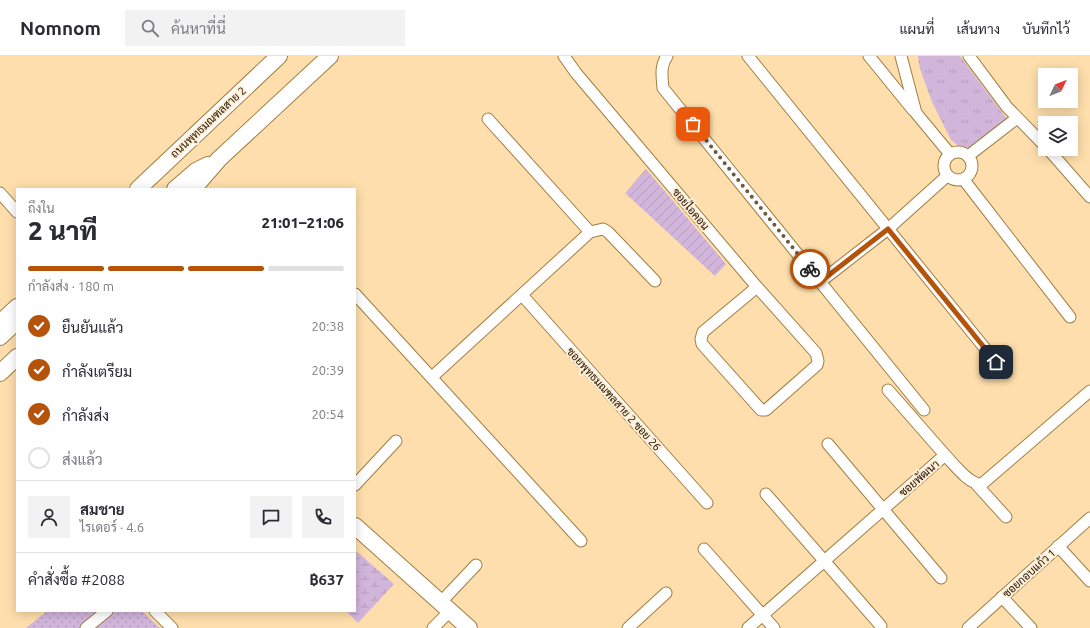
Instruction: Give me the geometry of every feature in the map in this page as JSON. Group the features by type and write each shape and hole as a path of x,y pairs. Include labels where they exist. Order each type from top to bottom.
{"main road":[{"name":"ถนนพุทธมณฑลสาย 2","path":"139,188 279,56"},
{"path":"195,188 219,159 330,56"},
{"path":"176,188 196,171 219,159"},
{"path":"0,323 16,307"},
{"path":"0,337 16,322"},
{"path":"0,373 16,358"},
{"path":"356,527 469,628"}],"street":[{"name":"ซอยไอคอน","path":"564,56 576,73 816,353 818,361 817,365 763,411 702,344 701,339 703,332 757,286"},
{"path":"667,56 664,60 661,72 664,88 924,410"},
{"path":"748,56 996,362"},
{"path":"869,56 950,154"},
{"path":"901,56 916,113"},
{"path":"969,56 1017,118 1038,138"},
{"path":"968,156 1017,118"},
{"path":"488,119 590,232"},
{"path":"962,152 971,160 971,172 964,180 953,180 947,176 943,167 944,161 950,154 962,152"},
{"path":"1054,156 1090,197"},
{"path":"820,282 888,229 947,176"},
{"path":"964,180 1070,317"},
{"path":"0,193 16,211"},
{"path":"432,377 590,232 603,229 608,232 655,281"},
{"path":"356,295 581,541"},
{"name":"ซอยพุทธมณฑลสาย 2 ซอย 26","path":"522,295 707,502"},
{"path":"888,390 945,455"},
{"path":"977,485 982,484 1090,391"},
{"path":"356,484 396,441"},
{"path":"828,444 941,578"},
{"name":"ซอยพัฒนา","path":"748,628 945,455 971,482 977,485 1006,517"},
{"path":"766,494 881,626"},
{"name":"ซอยกอบแก้ว 1","path":"968,628 1090,518"},
{"path":"1058,546 1090,581"},
{"path":"704,549 774,628"},
{"path":"433,628 445,607 476,565"},
{"path":"628,628 666,593"},
{"path":"1002,597 1031,628"},
{"path":"86,628 106,612"},
{"path":"156,612 172,628"}],"green space":[{"path":"918,56 960,56 1007,119 970,147 961,148 951,140 932,102 920,69"},
{"path":"646,169 726,264 715,276 625,193"},
{"path":"356,551 394,584 358,623 347,612 356,612"},
{"path":"46,612 143,612 160,628 26,628"}],"way so far":[{"path":"693,124 810,269"}],"route":[{"path":"810,269 820,282 888,229 996,362"}]}
